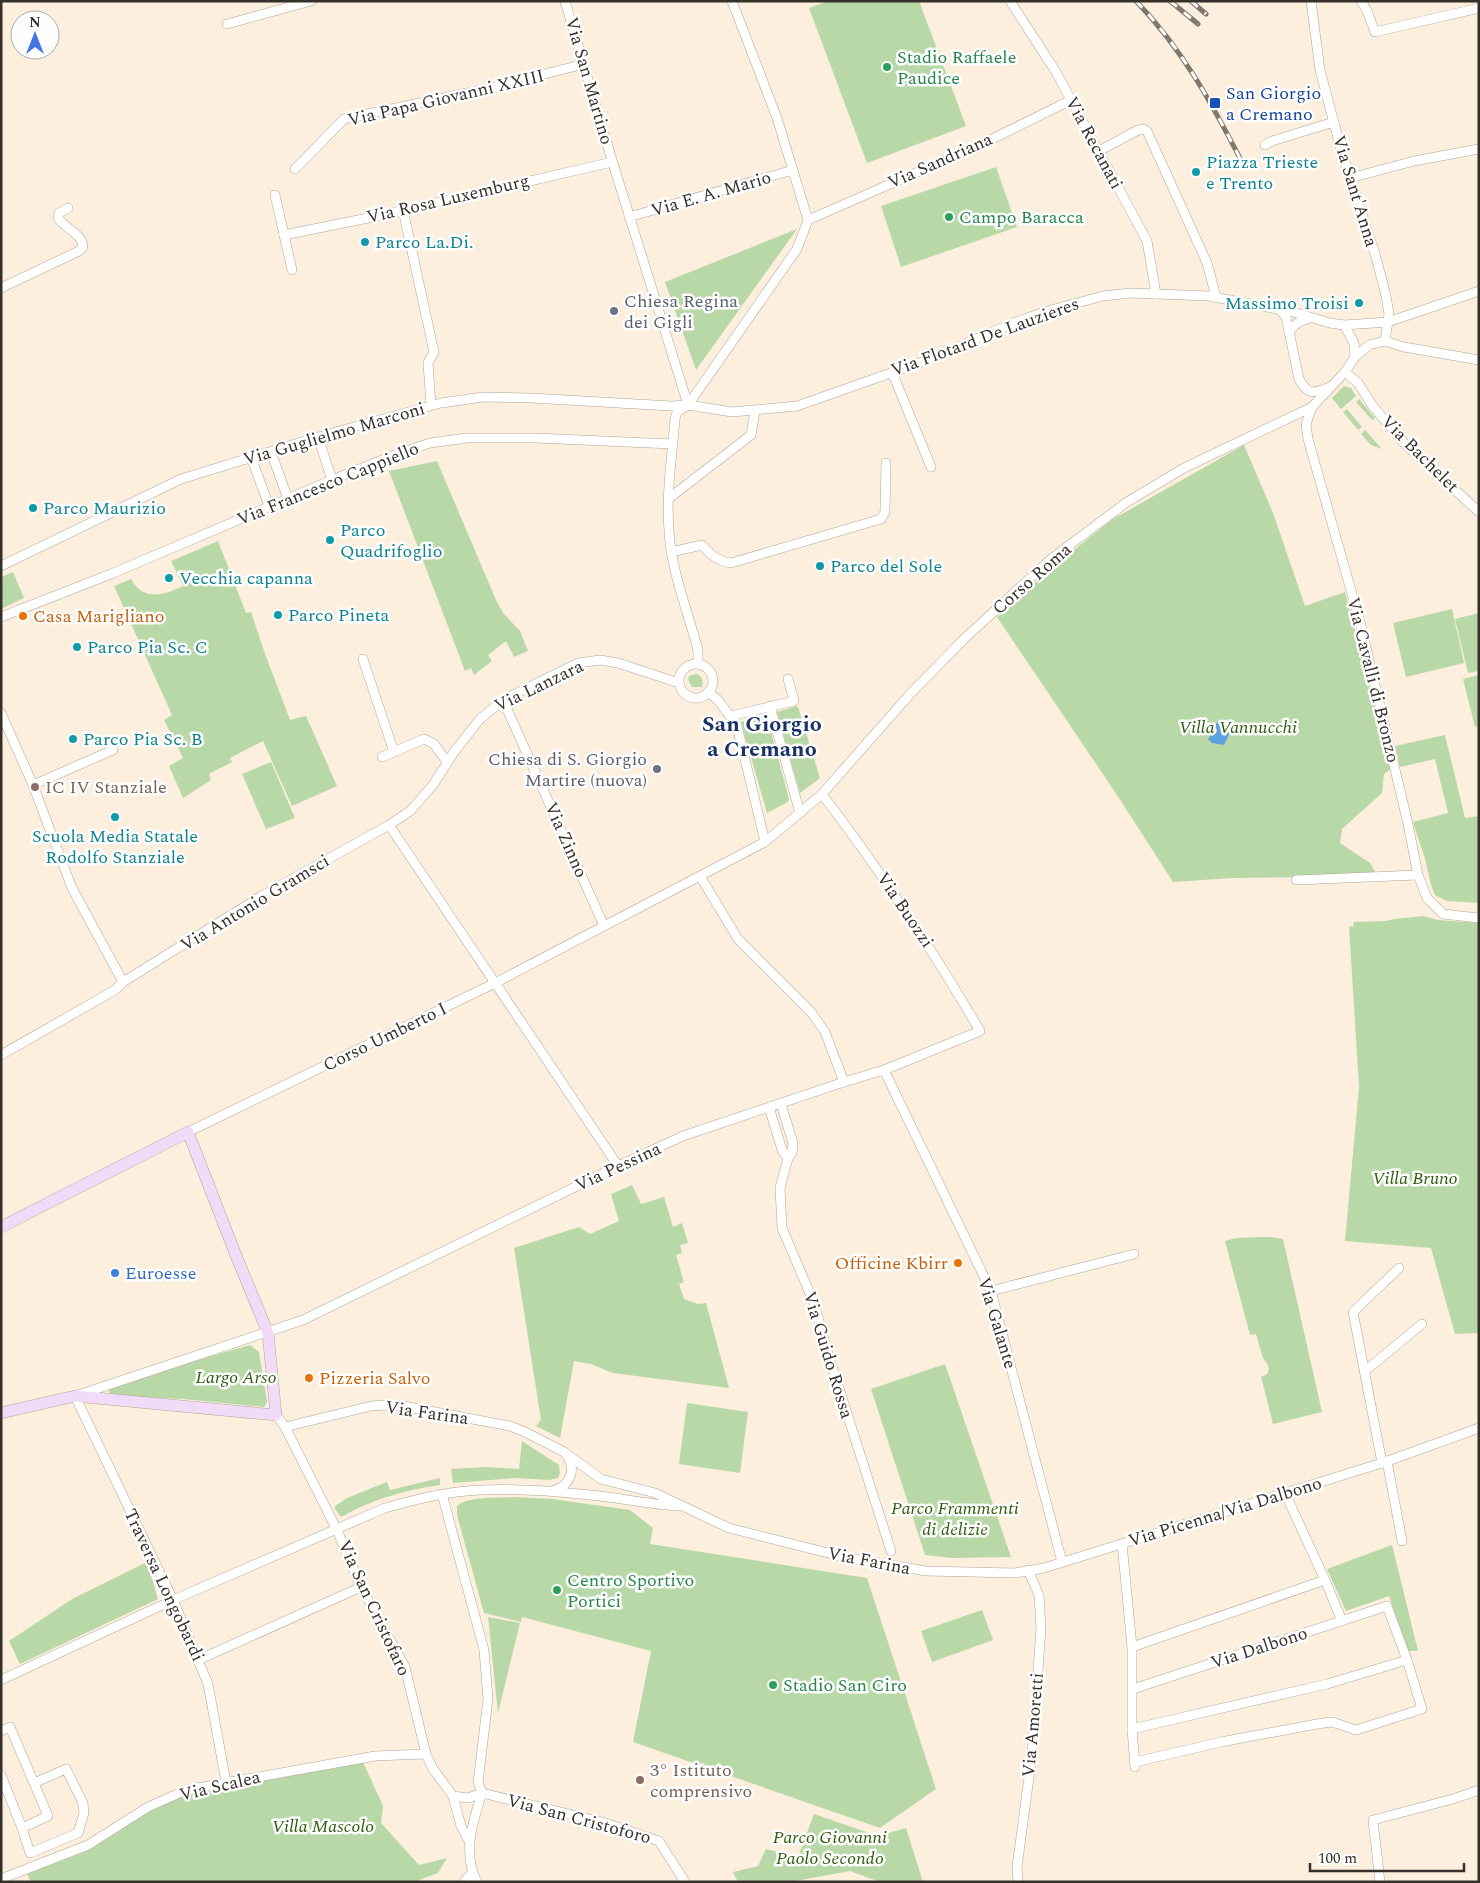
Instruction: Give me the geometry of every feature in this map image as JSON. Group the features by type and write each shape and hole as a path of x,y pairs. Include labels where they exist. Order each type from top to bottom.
{"main road":[{"name":"Corso Umberto I","path":"1,1227 188,1132"},
{"path":"1,1413 75,1396 276,1415 268,1332 188,1132"}],"street":[{"path":"227,24 311,1"},
{"path":"698,664 698,650 671,552 668,530 668,499 675,419 677,412 688,405 797,248 808,220 774,110 732,1"},
{"name":"Via Recanati","path":"1010,1 1056,72 1147,241 1156,294"},
{"name":"Via Sant'Anna","path":"1311,1 1320,70 1386,296 1389,314 1385,341"},
{"path":"1361,1 1375,32 1479,8"},
{"name":"Via San Martino","path":"567,2 612,162 688,405"},
{"name":"Via Papa Giovanni XXIII","path":"295,169 344,119 486,89 584,64"},
{"name":"Via Sandriana","path":"808,220 976,146 1071,100"},
{"path":"1265,145 1272,141 1334,122"},
{"path":"1099,151 1138,130 1147,131 1207,263 1216,297"},
{"path":"1350,178 1414,161 1479,149"},
{"name":"Via Rosa Luxemburg","path":"284,235 612,162"},
{"name":"Via E. A. Mario","path":"629,217 793,170"},
{"path":"275,195 292,270"},
{"path":"1,288 79,251 83,247 80,238 66,228 58,218 59,214 68,208"},
{"path":"403,210 434,352 428,363 431,405"},
{"path":"1289,332 1300,321 1312,318 1344,325 1388,322 1479,291"},
{"name":"Via Flotard De Lauzieres","path":"688,405 732,412 797,406 925,361 1016,322 1047,311 1103,296 1131,293 1216,297 1298,313 1312,318"},
{"path":"1281,311 1286,317 1299,379 1303,386 1308,392 1314,393 1330,387"},
{"path":"1344,325 1354,343 1355,357"},
{"path":"1312,407 1345,372 1355,357 1369,345 1385,341 1404,347 1479,360"},
{"path":"892,372 932,468"},
{"name":"Via Bachelet","path":"1345,372 1358,383 1372,405 1403,442 1479,512"},
{"name":"Via Guglielmo Marconi","path":"1,566 181,479 431,405 483,397 671,406 688,405"},
{"name":"Corso Roma","path":"765,842 822,794 911,694 964,639 1051,559 1127,502 1169,476 1312,407"},
{"name":"Via Cavalli di Bronzo","path":"1312,407 1306,424 1308,439 1362,631 1404,804 1418,876 1427,898 1443,914 1479,918"},
{"path":"668,499 751,435 755,410"},
{"path":"318,437 332,480"},
{"name":"Via Francesco Cappiello","path":"1,617 111,574 332,480 430,443 466,438 535,438 673,444"},
{"path":"271,452 288,499"},
{"path":"251,457 269,506"},
{"path":"671,552 702,545 713,557 731,563 881,519 885,512 886,463"},
{"path":"363,659 394,752"},
{"name":"Via Lanzara","path":"389,825 410,811 433,785 447,762 480,719 503,700 578,663 600,660 618,663 679,683"},
{"path":"698,664 710,672 712,686 708,692 700,697 691,697 683,692 679,683 679,677 686,667 698,664"},
{"path":"731,716 794,701 788,679"},
{"path":"708,692 718,700 737,726 765,842"},
{"name":"Via Zinno","path":"503,700 604,926"},
{"path":"770,706 800,813"},
{"path":"1,713 33,785 72,888 123,982"},
{"path":"382,757 424,739 434,744 447,762"},
{"path":"33,785 113,750"},
{"name":"Via Buozzi","path":"822,794 861,845 935,956 980,1031"},
{"path":"389,825 618,1166"},
{"name":"Via Antonio Gramsci","path":"1,1056 115,990 123,982 260,897 389,825"},
{"name":"Corso Umberto I","path":"188,1132 495,983 765,842"},
{"path":"700,876 738,939 811,1012 825,1032 844,1082"},
{"path":"1296,880 1418,876"},
{"name":"Via Pessina","path":"268,1332 303,1320 683,1136 884,1070 980,1031"},
{"name":"Via Galante","path":"884,1070 991,1291 1062,1562"},
{"name":"Via Guido Rossa","path":"781,1104 793,1143 792,1153 788,1158 780,1188 782,1228 814,1303 828,1354 891,1551"},
{"path":"769,1107 782,1150 788,1158"},
{"path":"991,1291 1134,1254"},
{"path":"1399,1268 1353,1312 1402,1541"},
{"path":"1365,1371 1422,1324"},
{"path":"75,1396 268,1332"},
{"name":"Traversa Longobardi","path":"75,1396 174,1600 208,1684 226,1782"},
{"name":"Via Farina","path":"285,1427 371,1406 403,1406 510,1426 564,1452 601,1479 654,1492 728,1528 844,1557 926,1572 1015,1573 1062,1562"},
{"path":"276,1415 285,1427"},
{"name":"Via San Cristofaro","path":"285,1427 337,1530 361,1587 405,1667 426,1754 433,1769 453,1796"},
{"name":"Via Picenna/Via Dalbono","path":"1062,1562 1384,1462 1479,1428"},
{"path":"549,1492 560,1489 570,1479 572,1465 564,1452"},
{"name":"Via Farina","path":"1,1680 174,1600 385,1508 416,1499 482,1490 601,1496 652,1505 681,1506"},
{"path":"1285,1493 1342,1621"},
{"path":"442,1494 484,1650 488,1699 478,1782 482,1793 469,1841 472,1873 477,1882"},
{"path":"1122,1544 1132,1647 1132,1729 1135,1764 1221,1742 1316,1724 1332,1722 1356,1730 1422,1709 1407,1660 1327,1684 1132,1729"},
{"name":"Via Amoretti","path":"1018,1882 1017,1867 1032,1755 1041,1628 1039,1595 1028,1570"},
{"path":"1132,1647 1325,1580"},
{"path":"198,1660 361,1587"},
{"name":"Via Dalbono","path":"1133,1689 1387,1606 1407,1660"},
{"path":"1,1731 10,1727 48,1816 22,1828"},
{"name":"Via Scalea","path":"1,1879 88,1845 148,1807 186,1790 375,1756 426,1754"},
{"path":"1,1775 30,1853 78,1833 84,1813 83,1803 66,1769 34,1783"},
{"path":"1380,1882 1373,1820 1453,1799 1479,1790"},
{"path":"469,1841 461,1826 453,1796 468,1798 482,1793"},
{"name":"Via San Cristoforo","path":"482,1793 602,1822 659,1840 685,1882"},
{"path":"1,1800 10,1796"},
{"path":"464,1882 472,1873"}],"green space":[{"name":"Stadio Raffaele Paudice","path":"828,1 919,1 966,126 867,163 809,8"},
{"name":"Campo Baracca","path":"996,167 1017,227 901,267 881,206"},
{"path":"797,229 696,370 665,282"},
{"path":"1344,386 1351,388 1356,396 1341,409 1332,398"},
{"path":"1359,399 1375,418 1372,420 1356,402"},
{"path":"1347,409 1362,427 1358,430 1343,412"},
{"path":"1365,430 1382,449 1371,445 1361,434"},
{"name":"Villa Vannucchi","path":"1244,445 1273,513 1305,606 1345,592 1391,769 1384,774 1382,793 1342,829 1340,843 1370,863 1375,872 1324,877 1233,878 1173,882 997,617 1046,572 1113,519"},
{"path":"437,461 496,600 503,613 520,631 528,651 514,657 506,641 488,655 492,661 474,675 471,668 465,671 389,471"},
{"path":"218,541 246,613 251,612 290,720 306,716 337,786 292,806 263,741 230,758 232,762 209,774 211,780 183,798 169,766 183,758 164,720 172,715 114,586 131,579 141,591 147,594 161,594 183,586 171,561"},
{"path":"13,572 24,598 1,609 1,577"},
{"path":"1452,609 1464,663 1406,677 1393,623"},
{"path":"1479,613 1479,671 1468,673 1455,619"},
{"path":"697,674 702,679 702,687 692,687 688,679 689,676"},
{"path":"1479,675 1479,726 1475,727 1463,679"},
{"path":"798,707 820,778 800,793 777,712"},
{"path":"762,716 767,717 789,799 788,802 767,813 741,722"},
{"path":"1445,735 1465,818 1479,816 1479,903 1447,901 1435,895 1413,822 1448,813 1435,759 1400,767 1395,746"},
{"path":"271,762 295,818 266,829 242,774"},
{"name":"Villa Bruno","path":"1423,916 1438,920 1479,923 1479,1333 1455,1334 1431,1248 1345,1241 1359,1087 1349,926 1353,927 1354,922 1386,921"},
{"path":"632,1185 641,1204 664,1197 673,1227 682,1223 688,1243 680,1245 682,1253 676,1255 684,1282 679,1284 684,1299 698,1304 706,1303 729,1388 613,1373 591,1364 574,1361 560,1438 536,1426 541,1420 514,1248 579,1227 590,1234 619,1221 611,1194"},
{"path":"1270,1237 1283,1239 1322,1412 1273,1424 1261,1377 1267,1374 1268,1365 1263,1358 1256,1334 1250,1335 1225,1241 1236,1238"},
{"name":"Largo Arso","path":"250,1345 259,1352 267,1402 264,1407 183,1399 119,1396 109,1393 108,1386"},
{"name":"Parco Frammenti di delizie","path":"945,1364 1011,1557 952,1558 925,1555 871,1389"},
{"path":"687,1403 748,1412 740,1473 679,1464"},
{"path":"522,1441 559,1465 560,1473 558,1478 549,1480 515,1478 453,1483 451,1469 487,1467 519,1469"},
{"path":"440,1478 440,1485 390,1496 343,1516 340,1516 334,1507 347,1498 387,1482 390,1490"},
{"name":"Stadio San Ciro","path":"514,1497 552,1499 630,1510 653,1528 650,1544 867,1578 936,1789 880,1828 633,1742 651,1651 522,1617 521,1622 484,1613 457,1515 457,1506 475,1499"},
{"path":"1392,1545 1418,1651 1408,1651 1389,1596 1346,1611 1327,1569"},
{"path":"147,1562 158,1599 20,1664 9,1641 72,1599"},
{"path":"982,1610 993,1640 932,1662 921,1631"},
{"path":"488,1617 520,1623 498,1713"},
{"name":"Villa Mascolo","path":"363,1762 383,1806 381,1823 419,1865 447,1858 438,1873 419,1880 420,1882 31,1882 27,1874 87,1851 139,1817 173,1799 189,1793"},
{"name":"Parco Giovanni Paolo Secondo","path":"814,1814 878,1836 906,1828 923,1882 880,1882 850,1871 790,1882 738,1882 733,1872 758,1866 766,1849 798,1857"}],"water":[{"path":"1221,719 1227,720 1228,724 1233,727 1224,745 1212,743 1208,739 1215,725"}],"railway":[{"path":"1136,1 1169,39 1183,59 1208,99 1243,164"},
{"path":"1170,1 1198,24"},
{"path":"1191,1 1206,14"}],"place":[{"name":"Stadio Raffaele Paudice","path":"887,67"},
{"name":"San Giorgio a Cremano","path":"1215,103"},
{"name":"Piazza Trieste e Trento","path":"1196,172"},
{"name":"Campo Baracca","path":"949,217"},
{"name":"Parco La.Di.","path":"365,242"},
{"name":"Massimo Troisi","path":"1359,303"},
{"name":"Chiesa Regina dei Gigli","path":"614,311"},
{"name":"Parco Maurizio","path":"33,508"},
{"name":"Parco Quadrifoglio","path":"330,540"},
{"name":"Parco del Sole","path":"820,566"},
{"name":"Vecchia capanna","path":"169,578"},
{"name":"Parco Pineta","path":"278,615"},
{"name":"Casa Marigliano","path":"23,616"},
{"name":"Parco Pia Sc. C","path":"77,647"},
{"name":"Parco Pia Sc. B","path":"73,739"},
{"name":"Chiesa di S. Giorgio Martire (nuova)","path":"657,769"},
{"name":"IC IV Stanziale","path":"35,787"},
{"name":"Scuola Media Statale Rodolfo Stanziale","path":"115,817"},
{"name":"Officine Kbirr","path":"958,1263"},
{"name":"Euroesse","path":"115,1273"},
{"name":"Pizzeria Salvo","path":"309,1378"},
{"name":"Centro Sportivo Portici","path":"557,1590"},
{"name":"Stadio San Ciro","path":"773,1685"},
{"name":"3° Istituto comprensivo","path":"640,1780"}],"district":[{"name":"San Giorgio a Cremano","path":"762,736"}]}
